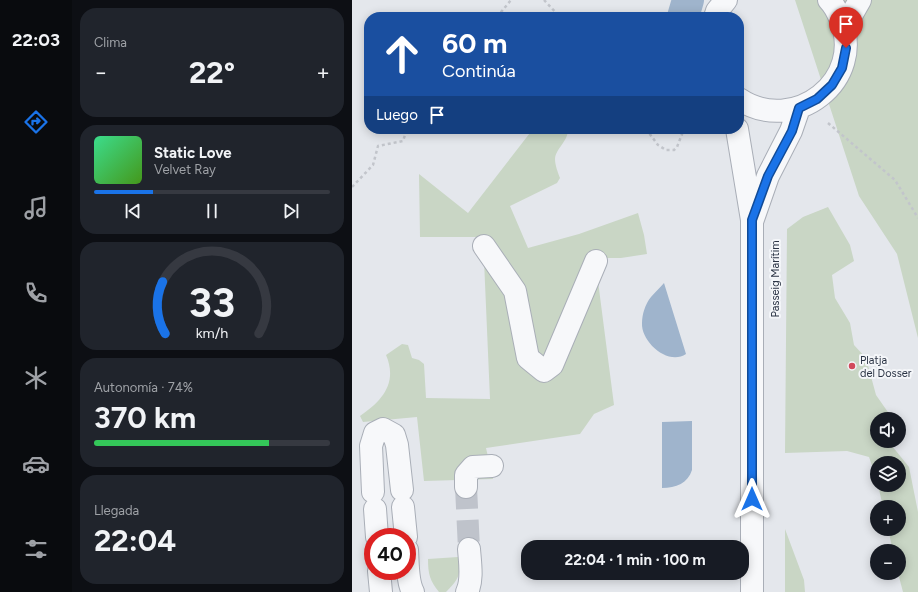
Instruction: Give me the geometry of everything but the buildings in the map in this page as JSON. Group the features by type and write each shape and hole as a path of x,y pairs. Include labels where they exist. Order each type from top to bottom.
{"street":[{"path":"717,12 726,0"},
{"path":"744,102 762,110 781,111 799,108 817,99 832,85 842,68 846,48 844,28 833,4 829,0"},
{"path":"844,28 860,0"},
{"path":"752,220 768,176 792,131 799,108"},
{"path":"738,134 752,220 752,592"},
{"path":"484,246 515,291 528,358 544,371 552,365 596,262"},
{"path":"376,528 371,446 375,433 383,429 394,434 397,445 405,528"},
{"path":"466,487 466,475 473,467 492,466"},
{"path":"467,592 471,570 469,550"},
{"path":"379,580 380,592"},
{"path":"410,580 413,592"}],"path":[{"path":"501,12 511,0"},
{"path":"544,0 555,12"},
{"path":"823,126 828,122 895,180 918,218"},
{"path":"352,188 373,164 378,146 403,141 405,134"},
{"path":"650,134 658,145 666,150 674,150 677,147 682,134"}],"green space":[{"path":"795,0 918,0 918,338 897,254 859,196"},
{"path":"529,134 567,134 557,152 555,159 560,178 557,183 510,206 528,248 579,234 638,213 647,254 621,258 595,258 614,405 594,414 580,434 486,448 493,479 424,481 417,417 363,422 360,416 375,404 386,390 389,383 390,374 386,355 402,344 408,345 412,358 419,360 424,364 426,398 490,399 483,237 420,237 419,174 468,213"},
{"path":"828,207 850,245 854,261 832,275 835,298 850,323 854,345 866,358 876,395 888,412 870,412 870,448 894,448 900,456 870,456 870,460 869,457 847,451 785,453 787,229 803,217"},
{"path":"906,463 909,467 918,512 918,592 903,592 900,580 906,580 906,544 891,544 890,536 906,536 906,500 881,500 880,492 906,492"},
{"path":"785,529 804,580 805,592 785,592"},
{"path":"458,557 460,568 454,584 446,592 439,592 430,577 428,559"}],"water":[{"path":"664,283 686,354 679,357 671,357 657,350 646,338 643,330 642,320 646,306 651,297"},
{"path":"692,421 692,470 690,475 677,486 662,488 662,422"}],"waterway":[{"path":"684,12 688,0"}],"tunnel":[{"path":"466,487 469,549"}],"place":[{"name":"Platja del Dosser","path":"852,366"}],"route":[{"path":"752,499 752,220 768,176 792,131 799,108 817,99 832,85 842,68 846,48"}]}
